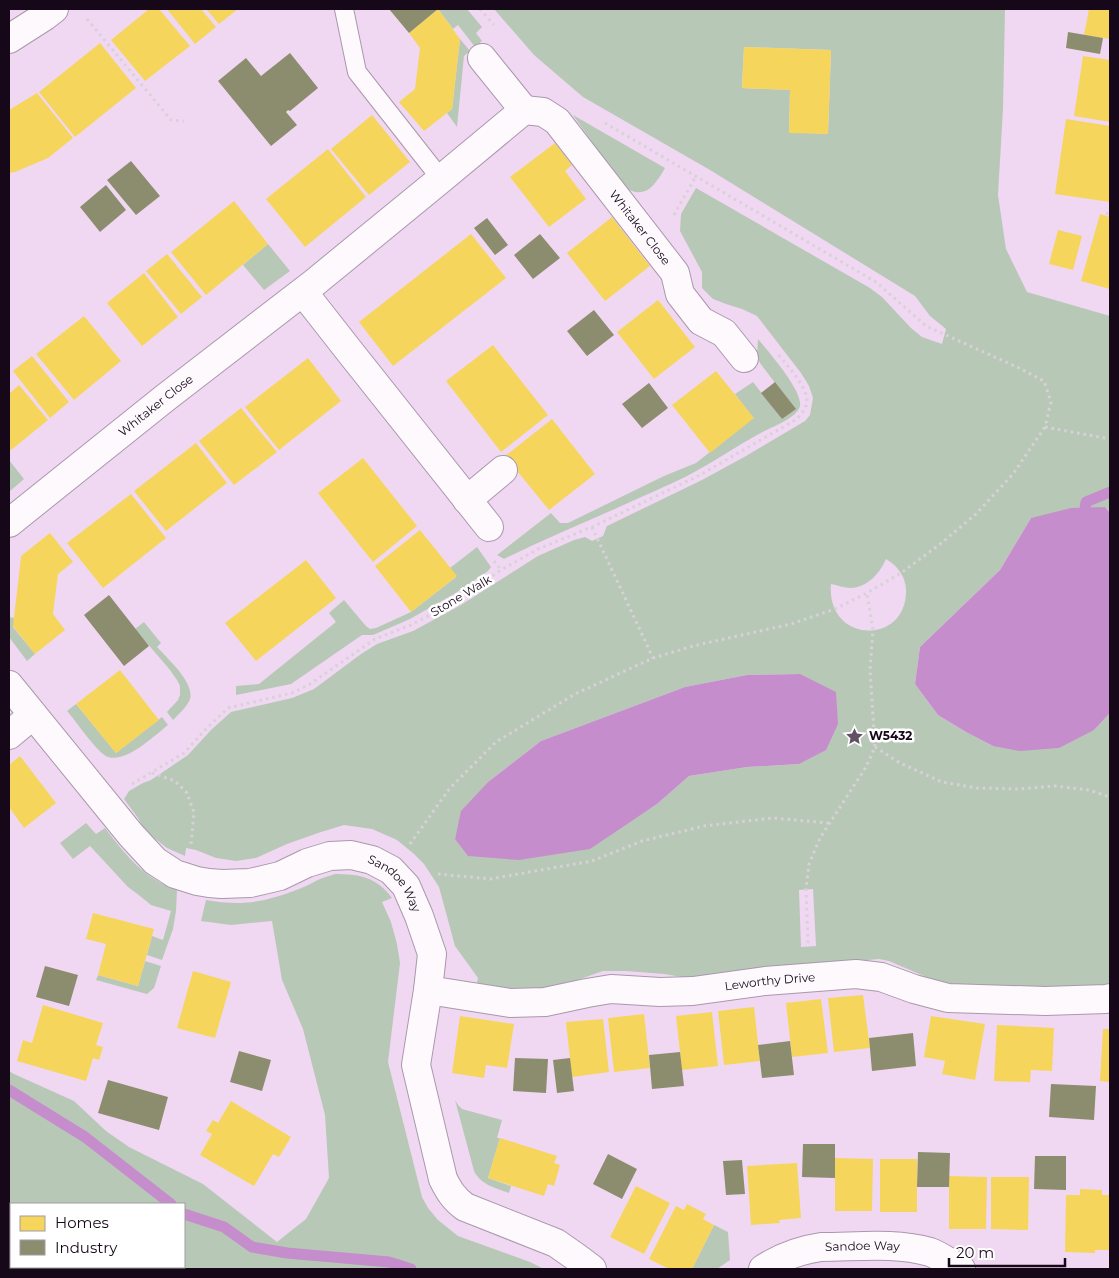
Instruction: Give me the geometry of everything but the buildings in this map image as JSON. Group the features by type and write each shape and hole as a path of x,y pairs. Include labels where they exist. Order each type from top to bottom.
{"street":[{"path":"9,39 54,9"},
{"path":"482,58 524,110"},
{"name":"Whitaker Close","path":"9,523 165,398 303,292 524,110 543,112 557,121 675,273 680,294 701,321 724,333 744,358"},
{"path":"303,292 489,526"},
{"path":"467,500 503,470"},
{"name":"Sandoe Way","path":"9,685 131,835 155,861 175,874 208,883 250,883 280,876 307,863 330,856 351,855 372,860 391,870 406,886 432,954 416,1065 443,1179 450,1193 456,1201 465,1207 556,1243 592,1269"},
{"path":"9,735 33,715"},
{"name":"Leworthy Drive","path":"428,990 510,1003 545,1002 611,989 660,992 693,991 765,981 856,974 881,977 948,998 1045,1001 1110,998"},
{"name":"Sandoe Way","path":"763,1269 796,1252 821,1247 912,1248 932,1253 961,1269"}],"lane":[{"path":"344,9 357,72 441,179"}],"path":[{"path":"84,16 171,120 184,121"},
{"path":"391,870 450,788 496,742 575,694 653,658 693,646 791,624 835,609 867,593 901,573 976,514 1013,474 1045,427 1051,402 1044,381 926,326 876,282 696,176"},
{"name":"Stone Walk","path":"107,804 138,780 184,753 228,708 292,693 304,687 375,640 411,625 458,600 502,570 538,549 592,527 700,475 797,419 803,412 807,402 803,387"},
{"path":"1045,427 1110,439"},
{"path":"592,527 653,658"},
{"path":"809,946 806,889 809,864 820,838 866,767 875,747 870,670 873,630 867,593"},
{"path":"875,747 900,763 942,782 977,788 1019,789 1055,786 1088,790 1110,797"},
{"path":"151,773 175,781 187,793 194,813 190,853 185,878"},
{"path":"391,870 490,879 592,861 642,841 704,826 773,818 829,823"}],"green space":[{"path":"438,9 467,9 482,27 476,33 482,41 475,47 458,25 453,29"},
{"path":"494,9 1005,9 1003,109 998,195 1006,249 1027,292 1110,316 1110,513 1105,507 1031,518 1000,570 920,647 915,684 938,715 993,746 1094,730 1110,713 1110,986 1086,988 951,986 889,961 879,959 868,960 847,967 688,978 664,974 603,971 563,985 523,992 476,987 478,978 455,946 439,887 424,864 397,840 372,829 344,825 287,844 256,858 236,861 216,858 186,848 185,856 167,848 145,831 124,799 129,791 151,780 188,755 231,712 292,698 314,689 377,644 413,631 461,605 538,556 574,540 585,537 592,541 603,536 607,526 702,480 805,421 810,415 813,398 809,386 757,316 713,299 702,288 702,272 680,231 681,214 696,188 870,288 882,297 922,337 942,344 946,329 930,316 915,296 710,170 583,97 534,55","holes":["744,47 831,50 828,134 789,132 790,90 742,88","886,559 898,569 903,577 906,593 902,610 893,622 880,629 866,630 852,627 840,618 833,604 831,584 846,588 863,585 877,574","800,674 799,764 747,767 689,776 657,804 625,825 455,839 462,811 488,782 541,741 685,687 747,675","813,889 816,946 801,947 799,890"]},
{"path":"460,39 470,51 464,56 457,127 447,113 452,109"},
{"path":"573,115 665,168 657,181 648,190 643,192 630,190 623,186"},
{"path":"268,244 290,271 264,290 243,265"},
{"path":"758,339 784,371 796,391 800,406 794,415 676,481 504,559 497,555 551,513 560,523 568,523 664,476 696,463 753,418 735,394 753,382 782,419 795,409 760,363 757,356"},
{"path":"9,460 24,479 9,492"},
{"path":"477,547 491,567 454,594 410,619 373,635 362,635 291,684 236,695 236,686 259,684 336,622 329,613 344,600 366,626 370,629 376,628 411,612 456,577 450,568"},
{"path":"9,617 15,618 13,627 35,654 27,661 9,637"},
{"path":"144,622 161,643 157,647 179,671 188,686 190,699 173,720 167,712 178,700 180,686 170,670 135,629"},
{"path":"76,704 116,753 162,717 168,725 132,752 116,758 108,757 93,743 67,711"},
{"path":"86,823 96,834 105,828 136,865 154,879 177,890 173,929 162,960 147,955 152,936 163,940 171,911 151,905 128,887 90,846 73,859 60,843"},
{"path":"335,874 367,878 380,885 392,898 382,902 391,922 400,963 388,1062 422,1197 428,1208 438,1220 458,1236 530,1262 544,1269 9,1269 9,1071 74,1101 106,1131 129,1147 203,1184 277,1242 306,1219 329,1178 325,1115 303,1029 282,980 272,921 231,925 201,921 206,900 245,903 269,899 281,896"},
{"path":"145,961 161,966 154,988 147,994 96,980 98,975 138,986"},
{"path":"455,1100 462,1109 502,1120 497,1138 500,1138 488,1178 511,1186 509,1193 485,1183 474,1171"},
{"path":"714,1225 728,1232 730,1260 717,1269 692,1269"}],"shaded area":[{"path":"1105,507 1110,513 1110,713 1094,730 1059,748 1020,751 993,746 938,715 915,684 920,647 1000,570 1031,518 1071,508"},
{"path":"800,674 836,692 838,724 826,750 799,764 747,767 689,776 657,804 590,849 519,860 468,856 455,839 461,811 488,782 541,741 685,687 747,675"}],"waterway":[{"path":"1083,521 1086,502 1110,492"},
{"path":"9,1090 85,1137 170,1203"},
{"path":"185,1214 224,1227 252,1247 287,1253 389,1262 411,1269"}],"place":[{"name":"W5432","path":"855,736"}]}
